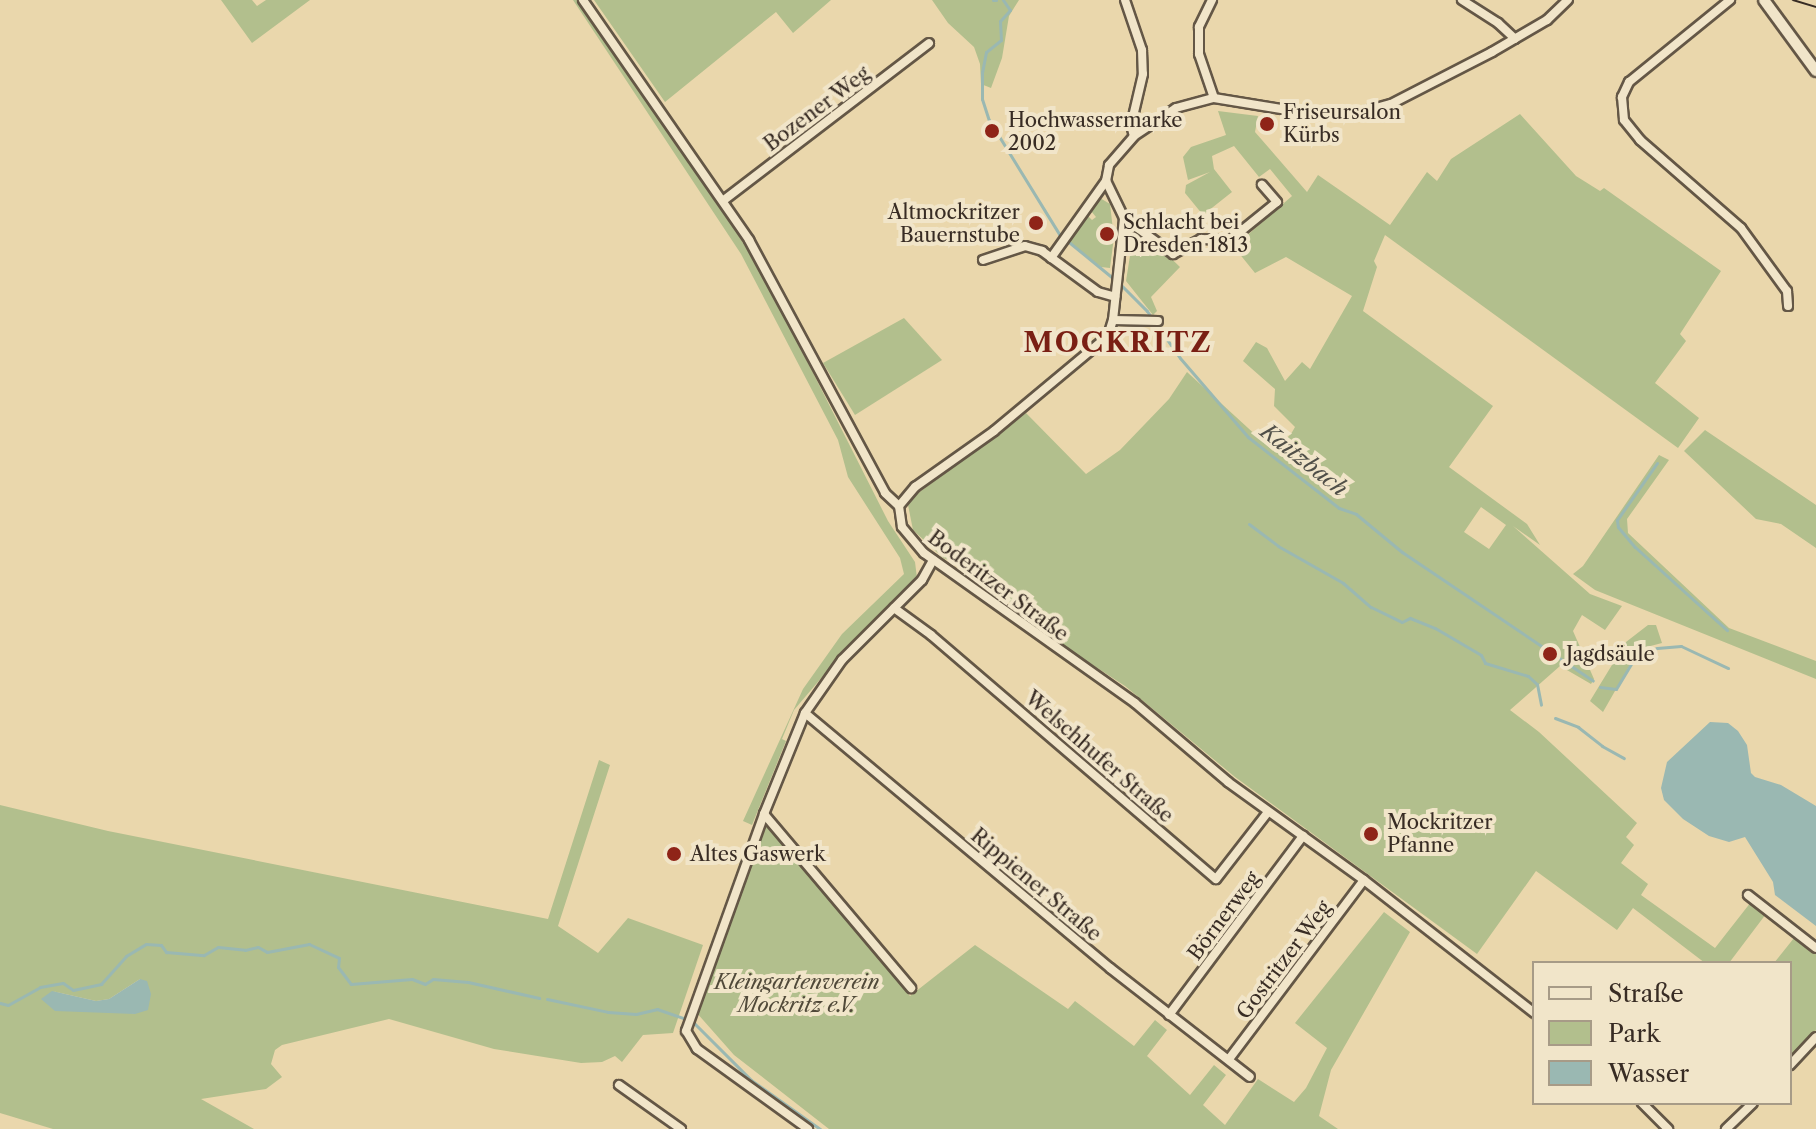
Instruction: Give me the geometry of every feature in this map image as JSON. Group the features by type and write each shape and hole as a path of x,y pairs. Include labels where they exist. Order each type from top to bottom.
{"street":[{"name":"Boderitzer Straße","path":"583,0 749,240 885,493 899,506 902,527 915,545 1135,703 1268,812 1364,880 1532,1011"},
{"path":"1125,0 1142,50 1143,74 1131,125 1134,136"},
{"path":"1212,0 1199,27 1199,54 1214,98"},
{"path":"1462,0 1498,23 1515,39"},
{"path":"1051,258 1106,181 1109,165 1134,136 1176,108 1196,100 1214,98 1312,114 1361,112 1391,104 1515,39 1547,20 1568,0"},
{"path":"1730,0 1629,82 1622,97 1624,120 1640,140 1741,228 1787,291 1788,306"},
{"path":"1764,0 1816,71"},
{"name":"Bozener Weg","path":"724,200 929,43"},
{"path":"1106,181 1124,218 1173,254 1201,239 1230,240 1277,202 1262,185"},
{"path":"899,506 915,487 994,431 1108,336 1113,320 1124,218"},
{"path":"983,260 1025,246 1042,251 1098,292 1115,297"},
{"path":"1113,320 1153,320"},
{"path":"808,1129 697,1049 686,1031 764,814 805,713 842,660 922,580 933,560"},
{"name":"Welschhufer Straße","path":"894,608 943,645 1216,879 1268,812"},
{"name":"Rippiener Straße","path":"805,713 1169,1015 1250,1077"},
{"path":"764,814 911,988"},
{"name":"Börnerweg","path":"1169,1015 1303,836"},
{"name":"Gostritzer Weg","path":"1229,1059 1364,880"},
{"path":"1748,895 1816,948"},
{"path":"1792,1063 1816,1037"},
{"path":"619,1085 681,1129"},
{"path":"1644,1105 1668,1129"},
{"path":"1726,1129 1751,1105"}],"green space":[{"path":"221,0 252,0 257,6 266,0 310,0 252,43"},
{"path":"573,0 578,0 718,202 767,282 888,521 915,562 917,578 846,649 794,710 782,739 786,741 752,825 743,821 803,689 842,634 904,574 900,558 848,477 838,440 741,254"},
{"path":"594,0 831,0 793,33 776,12 665,102"},
{"path":"932,0 1019,0 1009,16 1002,58 991,88 981,84 980,64 974,47 948,23"},
{"path":"1218,111 1258,116 1255,132 1307,192 1318,175 1390,225 1427,172 1437,181 1451,159 1520,114 1576,176 1600,191 1604,188 1721,271 1680,334 1686,341 1655,383 1699,418 1678,448 1385,235 1374,261 1377,267 1363,311 1493,406 1449,467 1527,524 1540,545 1513,526 1590,594 1622,606 1605,630 1582,615 1573,631 1594,679 1591,684 1560,666 1510,710 1539,732 1637,823 1626,837 1634,845 1621,863 1648,884 1641,895 1715,948 1751,902 1766,914 1731,961 1702,961 1633,908 1617,930 1536,871 1477,954 1235,777 1125,686 1036,628 977,571 943,558 913,530 908,505 917,494 1026,413 1086,474 1120,450 1169,399 1187,372 1273,451 1291,434 1295,427 1274,406 1275,389 1243,361 1256,342 1267,348 1285,381 1302,362 1310,369 1352,296 1286,257 1255,273 1234,247 1292,196 1270,169 1259,177 1234,146 1212,156 1214,169 1232,192 1203,215 1185,193 1186,185 1210,172 1188,180 1183,157 1191,147 1226,135","holes":["1481,507 1506,525 1489,549 1464,532"]},
{"path":"1100,198 1110,204 1113,230 1104,233 1105,237 1114,237 1110,268 1101,267 1069,242 1087,215 1092,220 1096,217 1091,211"},
{"path":"1139,237 1153,241 1180,267 1151,297 1157,311 1153,315 1126,281 1132,243"},
{"path":"904,318 942,360 855,415 823,363"},
{"path":"1705,430 1816,505 1816,548 1781,524 1756,519 1684,451"},
{"path":"1659,455 1669,460 1627,519 1628,533 1729,628 1816,661 1816,679 1595,590 1573,574 1583,566"},
{"path":"1648,625 1656,625 1662,643 1639,649 1603,712 1590,701 1626,642"},
{"path":"599,760 610,765 558,926 598,953 628,918 703,945 673,1033 643,1035 622,1062 615,1056 602,1062 581,1063 494,1049 389,1019 282,1045 275,1050 271,1064 282,1077 266,1089 201,1099 254,1129 53,1129 0,1113 0,805 108,831 548,919","holes":["140,979 135,1014 52,991 96,1001 109,999"]},
{"name":"Kleingartenverein Mockritz e.V.","path":"768,822 910,996 975,945 1068,1009 1075,1001 1134,1046 1155,1020 1167,1030 1147,1056 1190,1095 1214,1065 1226,1075 1203,1105 1225,1125 1258,1079 1294,1102 1306,1088 1327,1048 1295,1023 1384,912 1410,932 1331,1070 1319,1116 1338,1129 829,1129 734,1055 696,1012"},
{"path":"1794,938 1816,954 1816,1030 1792,1059 1792,961 1776,961"}],"water":[{"path":"1710,722 1728,723 1738,731 1747,745 1751,773 1755,777 1781,785 1816,806 1816,926 1775,895 1773,882 1745,837 1729,842 1709,836 1683,819 1664,800 1661,788 1667,762"},
{"path":"140,979 147,981 151,994 148,1010 135,1014 55,1011 41,999 52,991 96,1001 109,999"}],"waterway":[{"name":"Kaitzbach","path":"1003,0 1010,10 1000,21 1001,40 986,52 982,72 982,99 989,120 1059,234 1114,279"},
{"name":"Kaitzbach","path":"1120,284 1147,311 1180,358 1248,437 1339,508 1356,514 1402,552 1593,681"},
{"path":"1657,463 1617,520 1618,527 1635,547 1727,630"},
{"path":"1249,524 1278,546 1343,583 1371,607 1402,622 1410,618 1435,628 1481,655 1485,663 1528,676 1537,684 1541,705"},
{"name":"Kaitzbach","path":"1600,687 1616,689 1636,656 1657,648 1681,646 1728,668"},
{"path":"1555,718 1578,727 1624,758"},
{"path":"0,1003 8,1005 40,987 63,983 73,990 101,984 126,956 146,944 161,945 166,952 204,955 218,947 245,950 258,947 267,952 309,944 339,958 338,967 351,984 412,979 425,984 433,979 468,982 539,998"},
{"path":"547,999 608,1012 636,1014 657,1009 683,1018 695,1024 751,1080 820,1129"}],"tram line":[{"path":"1793,0 1816,7"}],"place":[{"name":"Friseursalon Kürbs","path":"1267,124"},
{"name":"Hochwassermarke 2002","path":"992,131"},
{"name":"Altmockritzer Bauernstube","path":"1036,223"},
{"name":"Schlacht bei Dresden 1813","path":"1107,234"},
{"name":"Jagdsäule","path":"1550,654"},
{"name":"Mockritzer Pfanne","path":"1371,834"},
{"name":"Altes Gaswerk","path":"674,854"}],"district":[{"name":"MOCKRITZ","path":"1118,342"}]}
